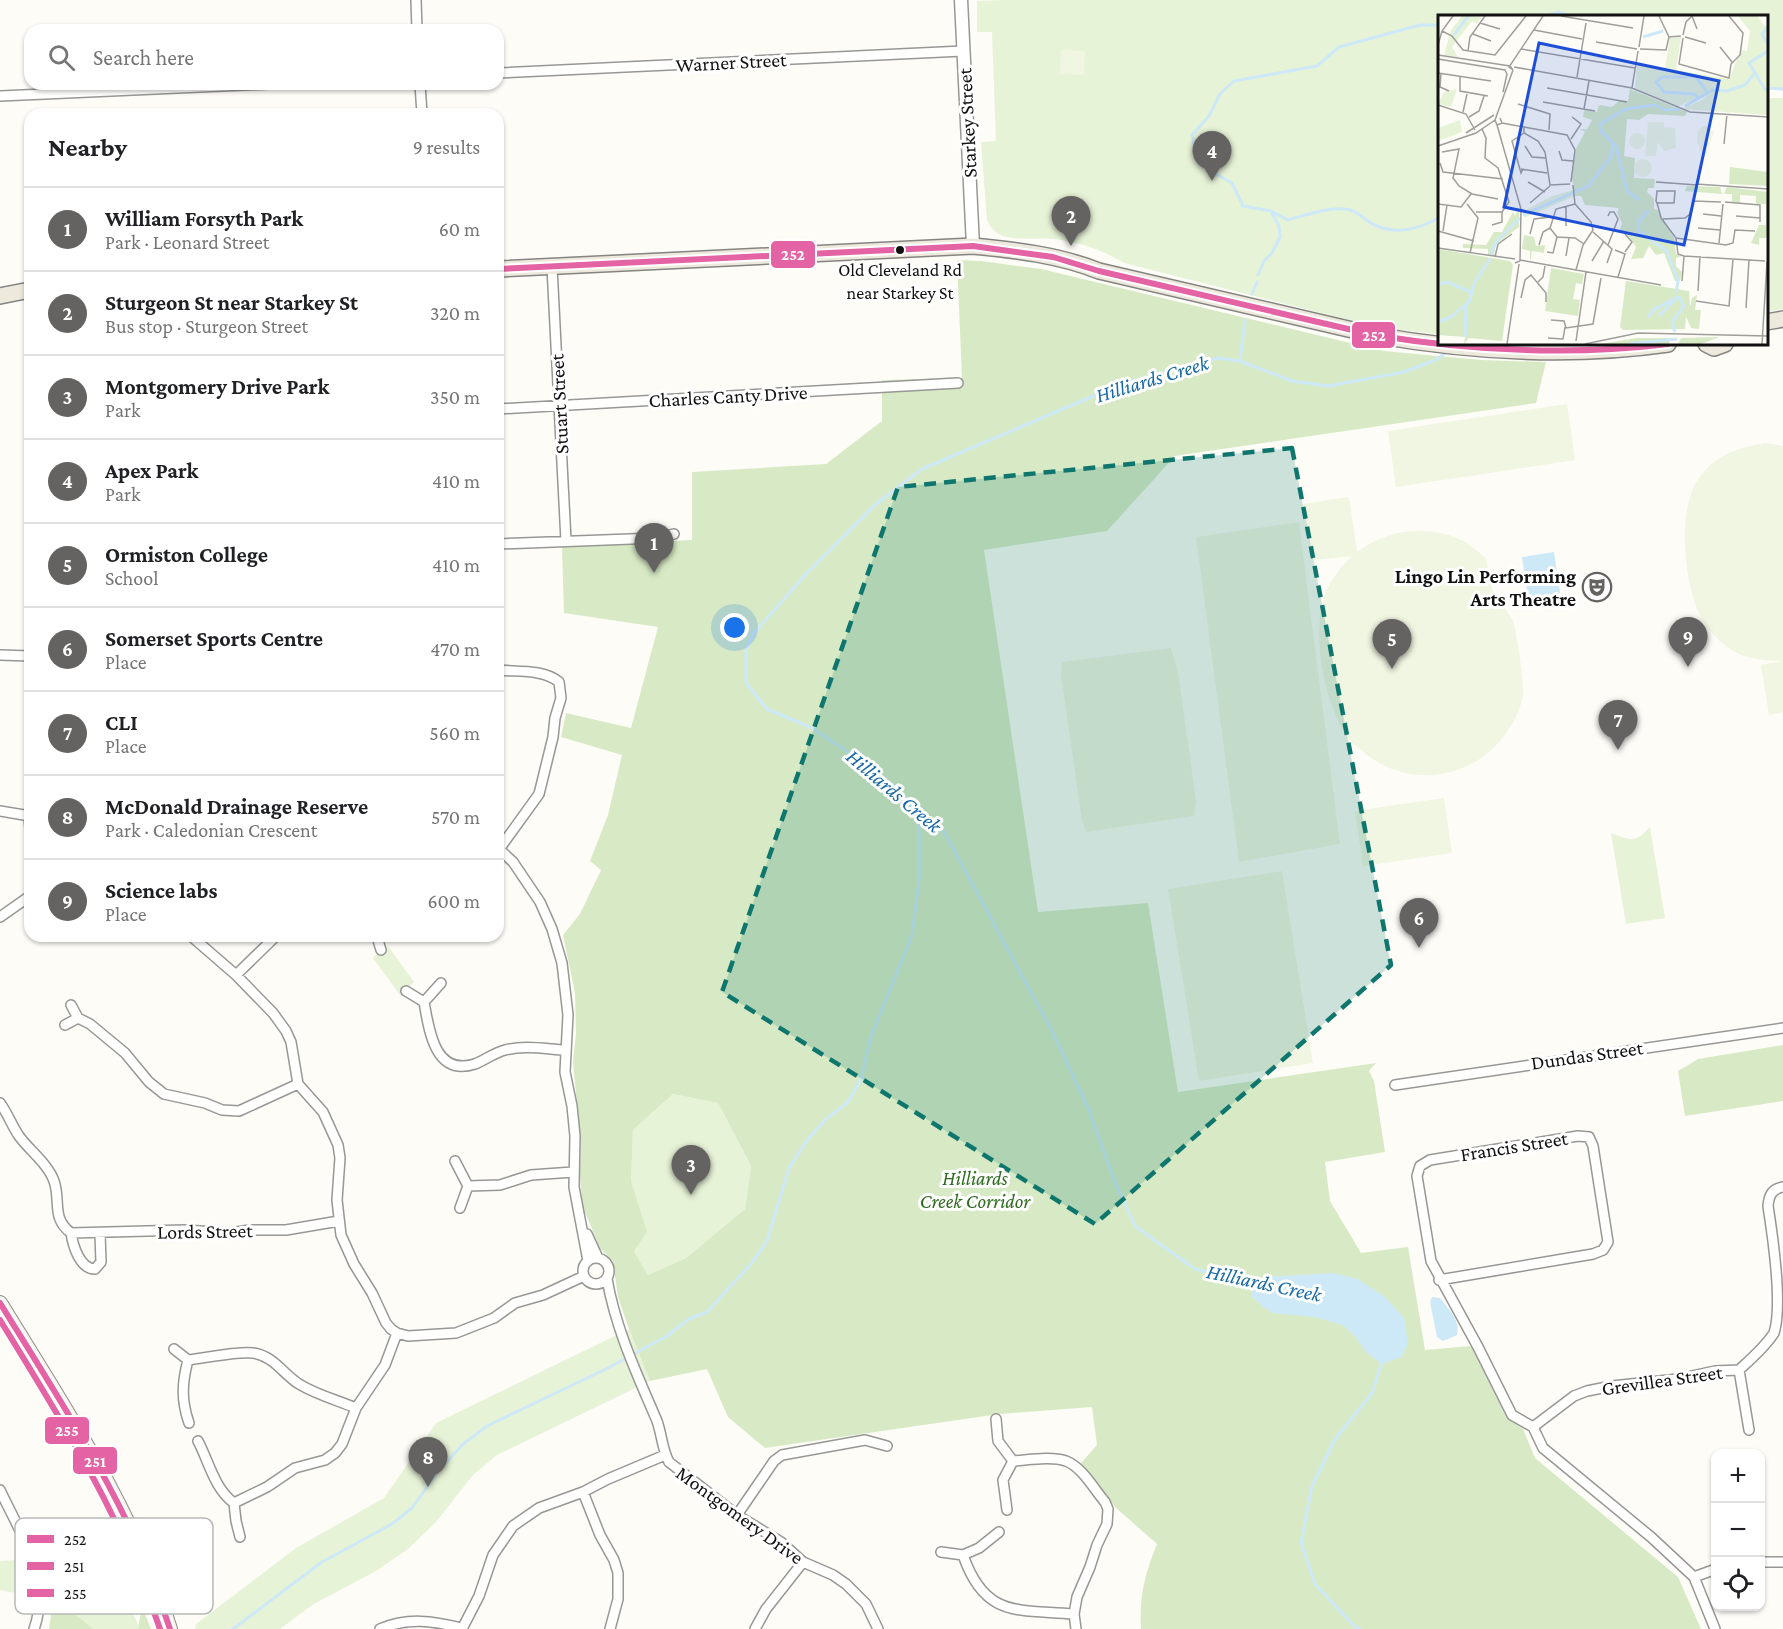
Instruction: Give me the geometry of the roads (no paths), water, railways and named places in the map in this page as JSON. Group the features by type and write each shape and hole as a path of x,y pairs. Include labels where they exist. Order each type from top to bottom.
{"main road":[{"path":"504,269 973,246 1060,258 1110,274 1374,335 1438,345"},
{"path":"0,288 24,290"},
{"path":"0,296 24,291"},
{"path":"1768,322 1783,319"},
{"path":"1440,345 1488,350 1568,352 1656,345"},
{"path":"1708,345 1714,348 1722,345"},
{"path":"0,1303 103,1473 125,1518"},
{"path":"165,1614 170,1629"}],"street":[{"path":"416,0 417,24"},
{"name":"Starkey Street","path":"961,0 973,246"},
{"name":"Warner Street","path":"504,73 963,51"},
{"path":"0,96 134,90"},
{"path":"420,90 422,108"},
{"name":"Stuart Street","path":"552,267 566,541"},
{"name":"Charles Canty Drive","path":"504,409 958,383"},
{"path":"504,544 657,538 674,534"},
{"path":"0,655 24,656"},
{"path":"504,671 553,677 559,682 561,698 539,794 504,841"},
{"path":"0,812 24,815"},
{"path":"504,853 533,890 552,929 565,980 568,1015 565,1072 575,1129 574,1187 588,1261 583,1270 586,1280 594,1285 602,1284 607,1280 609,1268 603,1260 598,1258 581,1221"},
{"path":"0,917 24,900"},
{"path":"198,942 236,975 280,1022 291,1042 298,1084 323,1112 338,1145 340,1158 337,1200 341,1235 386,1323 398,1334 441,1334 468,1329 494,1318 515,1303 543,1295 584,1276"},
{"path":"236,975 270,942"},
{"path":"378,942 381,950"},
{"path":"424,1002 441,983"},
{"path":"406,991 424,1002 435,1050 451,1063 462,1066 474,1064 512,1049 566,1050"},
{"path":"71,1005 78,1018 90,1024 124,1053 156,1089 175,1098 204,1103 222,1110 239,1111 298,1084"},
{"path":"65,1025 78,1018"},
{"name":"Dundas Street","path":"1395,1085 1782,1027"},
{"path":"0,1103 19,1136 51,1174 55,1183 60,1220 63,1227 71,1233 83,1265 89,1269 95,1269 101,1262 100,1234"},
{"name":"Francis Street","path":"1439,1280 1593,1254 1603,1250 1608,1242 1593,1146 1588,1137 1578,1136 1430,1160 1420,1166 1417,1176 1431,1262 1439,1280 1452,1298 1478,1347 1512,1415 1533,1427 1543,1448 1651,1537 1694,1577 1715,1629"},
{"path":"454,1161 468,1186 460,1208"},
{"path":"468,1186 500,1185 531,1175 573,1172"},
{"name":"Grevillea Street","path":"1533,1427 1574,1396 1587,1391 1678,1379 1715,1371 1739,1370 1766,1343 1779,1322 1781,1293 1768,1206 1772,1192 1776,1188 1783,1187"},
{"name":"Lords Street","path":"71,1233 185,1230 230,1233 250,1230 286,1230 339,1221"},
{"path":"588,1261 598,1258"},
{"name":"Montgomery Drive","path":"607,1280 621,1334 660,1428 665,1455 669,1462 684,1476 737,1515 781,1542 803,1562 833,1575 846,1584 866,1604 878,1629"},
{"name":"Montgomery Drive","path":"594,1285 612,1306"},
{"path":"234,1503 267,1487 295,1468 325,1460 335,1453 342,1444 356,1408 385,1365 398,1334"},
{"path":"174,1349 188,1360 244,1352 255,1353 276,1363 296,1383 356,1408"},
{"path":"188,1360 180,1409 189,1423"},
{"path":"1739,1370 1749,1430"},
{"path":"996,1419 998,1441 1013,1461"},
{"path":"737,1515 774,1461 782,1455 865,1440 886,1446"},
{"path":"198,1441 200,1454 219,1488 234,1503 240,1537"},
{"path":"380,1629 393,1624 422,1620 462,1629 479,1596 493,1555 513,1526 539,1508 583,1492 665,1455"},
{"path":"1013,1461 1058,1459 1068,1462 1076,1467 1105,1502 1108,1509 1107,1524 1077,1597 1074,1614 1076,1629"},
{"path":"1007,1510 1003,1480 1013,1461"},
{"path":"0,1490 15,1524"},
{"path":"583,1492 618,1573 618,1599 610,1629"},
{"path":"941,1552 963,1555 979,1548 999,1532"},
{"path":"963,1555 969,1572 979,1587 1003,1606 1028,1612 1074,1614"},
{"path":"755,1629 766,1609 803,1562"},
{"path":"1765,1562 1783,1562"},
{"path":"1694,1577 1711,1571"},
{"path":"34,1629 37,1614"}],"water":[{"path":"1554,552 1560,593 1528,598 1522,557"},
{"path":"1332,1273 1358,1279 1385,1297 1404,1318 1408,1344 1401,1357 1382,1364 1366,1352 1354,1335 1342,1325 1314,1317 1273,1313 1251,1296 1254,1283 1267,1277"},
{"path":"1432,1297 1440,1298 1453,1315 1458,1330 1457,1335 1443,1341 1437,1337 1430,1302"}],"waterway":[{"path":"1548,15 1559,12 1566,15"},
{"path":"1438,25 1420,25 1339,47 1317,66 1234,81 1220,94 1209,116 1192,135 1196,156 1211,171 1232,183 1243,206 1271,211 1288,220 1320,211 1346,209 1374,225 1393,230 1425,225 1438,218"},
{"name":"Hilliards Creek","path":"1768,88 1783,89"},
{"path":"1258,275 1264,261 1272,253 1280,237 1279,226 1272,213"},
{"path":"1252,294 1257,282"},
{"path":"1240,361 1245,320"},
{"path":"233,1629 322,1562 392,1524 412,1508 437,1473 462,1445 487,1426 606,1369 667,1336 689,1319 707,1312 750,1265 767,1241 789,1168 807,1140 825,1120 848,1102 861,1079 871,1036 912,936 919,880 919,826 904,795 876,771 812,728 767,709 746,683 746,650 753,634 807,573 876,504 922,469 1124,383 1218,358 1240,361 1292,381 1328,386 1404,372 1435,360 1449,351"},
{"name":"Hilliards Creek","path":"909,803 941,826 1053,1033 1089,1110 1114,1180 1135,1226 1195,1269 1255,1283"},
{"name":"Hilliards Creek","path":"1360,1629 1354,1626 1315,1584 1301,1543 1312,1486 1335,1439 1372,1393 1382,1362"}],"place":[{"name":"Apex Park","path":"1212,181"},
{"name":"Sturgeon St near Starkey St","path":"1071,246"},
{"name":"Old Cleveland Rd near Starkey St","path":"900,250"},
{"name":"William Forsyth Park","path":"654,573"},
{"name":"Lingo Lin Performing Arts Theatre","path":"1597,587"},
{"name":"Science labs","path":"1688,667"},
{"name":"Ormiston College","path":"1392,669"},
{"name":"CLI","path":"1618,750"},
{"name":"Somerset Sports Centre","path":"1419,948"},
{"name":"Montgomery Drive Park","path":"691,1195"},
{"name":"McDonald Drainage Reserve","path":"428,1487"}],"park label":[{"name":"Hilliards Creek Corridor","path":"975,1190"}]}
